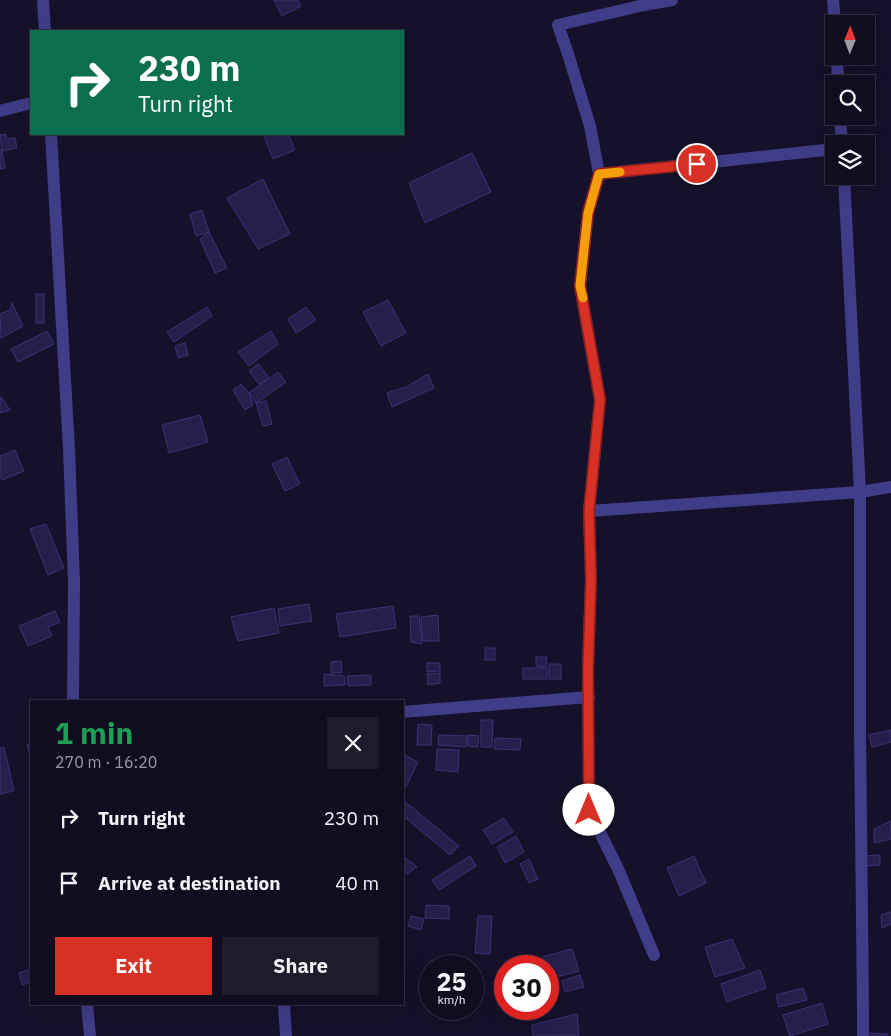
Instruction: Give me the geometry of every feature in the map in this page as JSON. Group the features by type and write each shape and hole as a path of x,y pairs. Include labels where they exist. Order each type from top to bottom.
{"street":[{"path":"43,0 45,30"},
{"path":"654,955 619,872 589,810 588,669 591,579 589,511 600,400 580,286 588,213 599,174 590,126 558,25 672,0"},
{"path":"833,0 834,15"},
{"path":"0,111 30,104"},
{"path":"51,135 70,468 74,582 73,700"},
{"path":"599,174 825,150"},
{"path":"844,185 860,492 863,1036"},
{"path":"589,511 860,492 891,487"},
{"path":"404,712 589,697"},
{"path":"87,1005 90,1036"},
{"path":"284,1005 286,1036"}],"building":[{"path":"274,0 298,0 301,6 282,16"},
{"path":"6,134 7,139 15,138 17,148 2,151 5,168 0,169 0,149 2,149 0,135"},
{"path":"263,135 288,135 295,150 273,159"},
{"path":"472,153 491,192 425,223 409,183"},
{"path":"263,179 290,234 258,249 227,198"},
{"path":"202,210 209,232 196,236 190,214"},
{"path":"209,232 227,268 215,273 200,239"},
{"path":"36,294 44,294 44,323 36,323"},
{"path":"388,300 406,333 381,346 363,312"},
{"path":"12,303 23,326 1,338 0,314 10,310"},
{"path":"207,307 212,316 174,342 167,332"},
{"path":"306,307 316,320 296,333 288,319"},
{"path":"47,331 54,344 18,362 11,349"},
{"path":"271,331 278,344 249,366 238,352"},
{"path":"185,343 188,355 178,358 175,346"},
{"path":"258,364 269,378 259,384 249,371"},
{"path":"278,372 286,382 256,403 249,393"},
{"path":"428,374 434,388 392,407 387,393 406,387"},
{"path":"241,384 249,393 253,405 245,410 233,390"},
{"path":"1,397 10,410 0,413"},
{"path":"266,401 272,424 263,426 256,403"},
{"path":"200,415 208,442 169,453 162,425"},
{"path":"15,450 24,471 2,480 0,476 0,456"},
{"path":"287,457 300,484 285,491 272,464"},
{"path":"46,524 64,568 48,575 30,529"},
{"path":"309,604 312,621 280,626 278,609"},
{"path":"393,606 396,628 340,637 336,614"},
{"path":"274,608 279,633 238,641 231,617"},
{"path":"55,611 60,622 48,627 52,636 28,646 19,626"},
{"path":"438,615 439,641 423,641 421,617"},
{"path":"410,616 419,616 422,644 411,642"},
{"path":"485,648 495,648 495,660 485,660"},
{"path":"536,657 547,657 546,667 536,666"},
{"path":"341,661 342,673 331,673 331,662"},
{"path":"427,663 440,663 440,671 427,672"},
{"path":"549,664 561,664 561,679 549,679"},
{"path":"523,668 547,668 547,679 523,679"},
{"path":"440,673 440,683 428,685 427,674"},
{"path":"324,674 344,676 345,685 324,686"},
{"path":"371,675 371,685 348,686 347,676"},
{"path":"481,720 493,720 492,747 481,747"},
{"path":"418,724 432,725 431,745 417,745"},
{"path":"891,730 891,742 872,747 869,735"},
{"path":"439,735 467,736 466,747 438,745"},
{"path":"468,735 479,736 478,747 468,746"},
{"path":"495,738 521,739 520,750 494,749"},
{"path":"30,744 30,756 27,745"},
{"path":"4,747 14,791 0,794 0,748"},
{"path":"437,749 459,750 458,772 436,770"},
{"path":"404,755 418,762 406,787 404,786"},
{"path":"404,801 459,846 450,855 404,817"},
{"path":"504,818 513,832 492,844 483,830"},
{"path":"891,821 891,839 874,843 874,829"},
{"path":"516,836 524,852 505,863 497,847"},
{"path":"880,855 880,865 865,866 864,856"},
{"path":"470,856 476,866 439,890 432,880"},
{"path":"694,856 706,883 679,896 667,868"},
{"path":"404,857 417,867 407,874 404,872"},
{"path":"529,859 538,879 529,883 520,864"},
{"path":"426,905 449,906 449,919 425,918"},
{"path":"891,912 891,924 882,928 881,915"},
{"path":"411,916 424,919 421,930 408,926"},
{"path":"478,916 492,916 490,954 475,953"},
{"path":"732,939 745,968 715,977 705,947"},
{"path":"572,949 579,971 559,976 559,955 550,955"},
{"path":"30,969 30,982 22,985 19,973"},
{"path":"760,970 766,988 727,1002 721,984"},
{"path":"580,975 584,987 565,992 562,981"},
{"path":"803,988 807,1000 779,1007 776,995"},
{"path":"822,1003 828,1024 790,1036 783,1015"},
{"path":"577,1014 579,1036 533,1036 532,1025 559,1020 559,1018"},
{"path":"870,1033 888,1034 888,1036 870,1036"}],"slow traffic":[{"path":"583,298 580,286 588,213 599,174 620,172"}],"route":[{"path":"589,810 588,669 591,579 589,511 600,400 580,286 588,213 599,174 697,164"}]}
